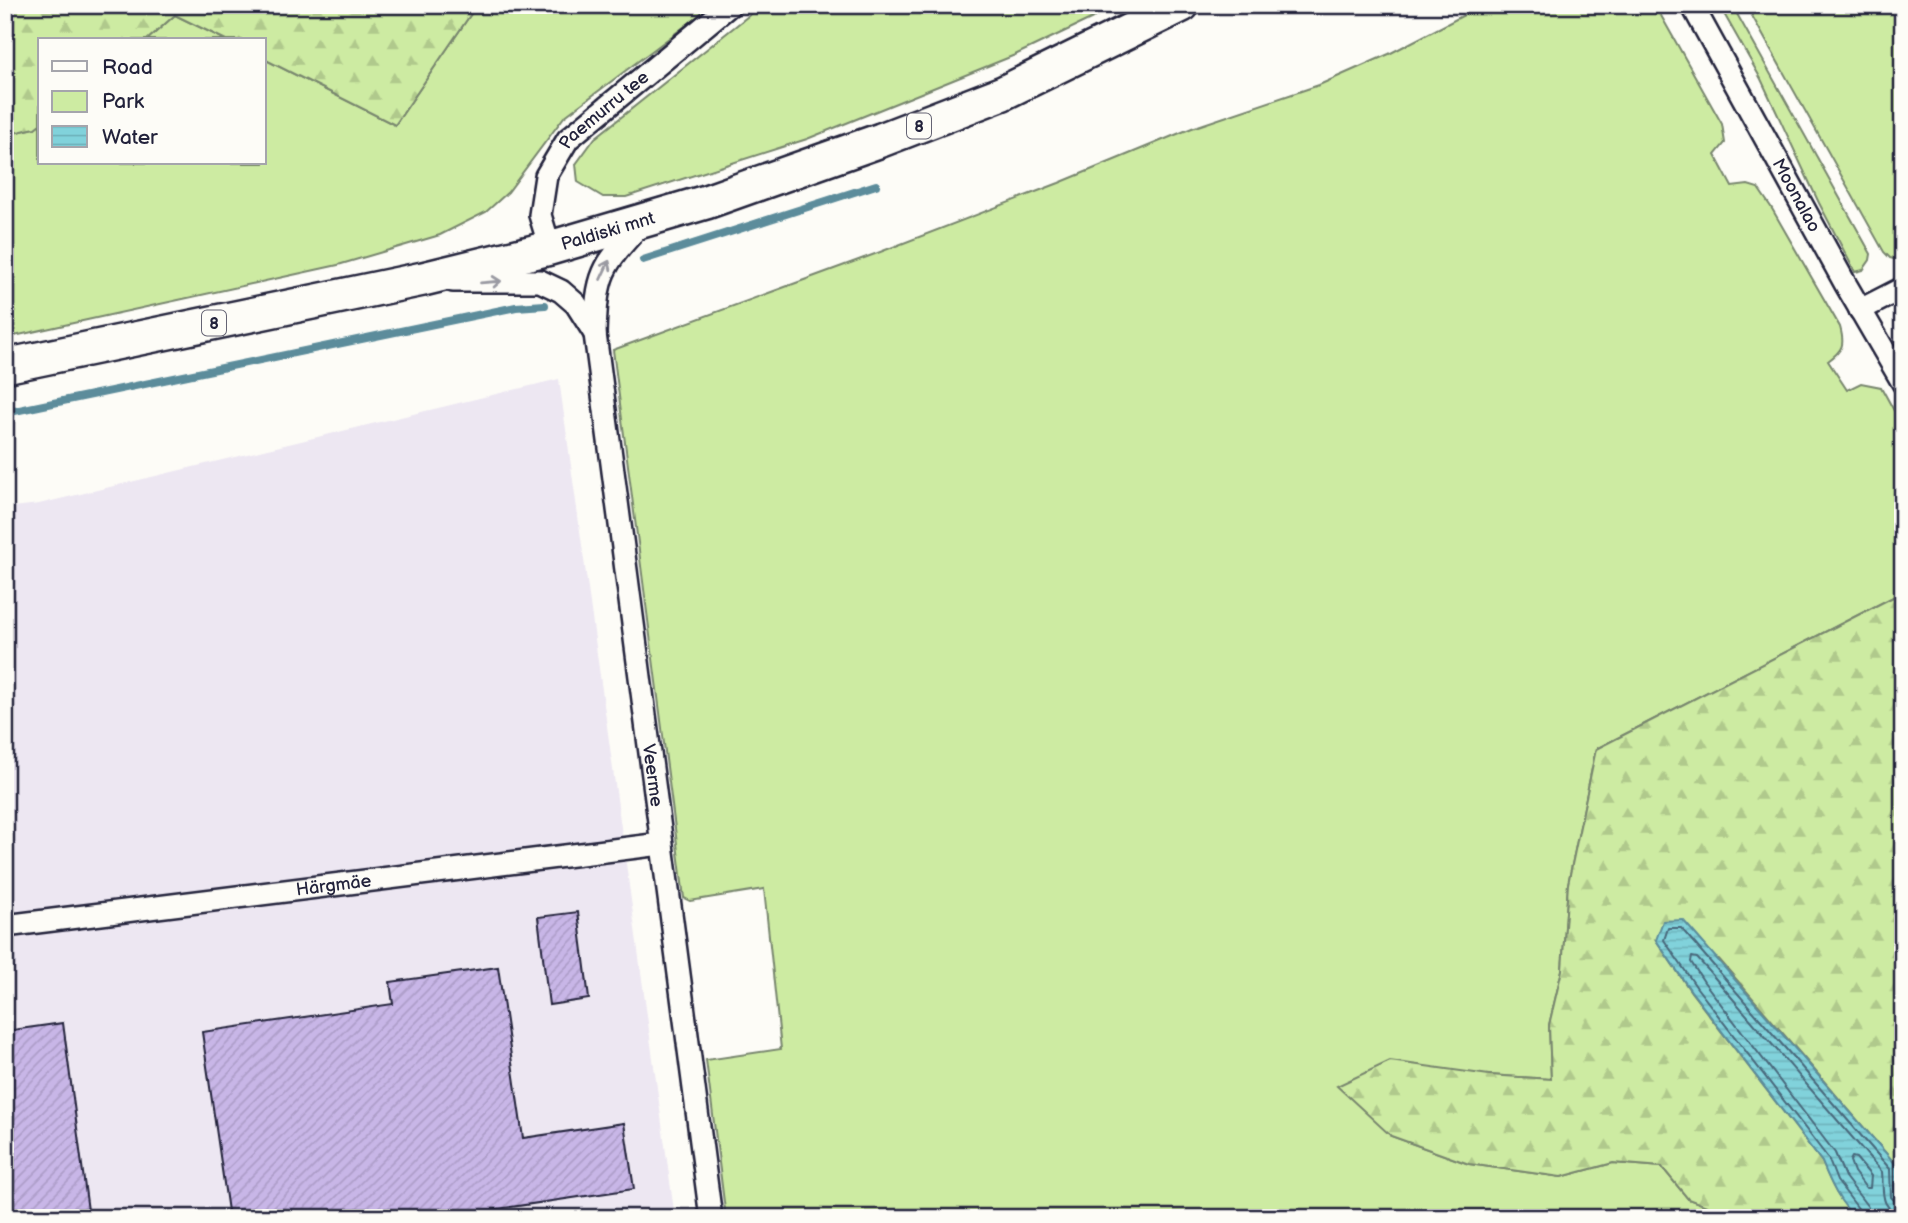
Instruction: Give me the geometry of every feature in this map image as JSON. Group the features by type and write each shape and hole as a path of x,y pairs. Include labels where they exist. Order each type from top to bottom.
{"main road":[{"name":"Paldiski mnt","path":"5,366 423,279 550,248 706,202 1003,93 1182,5"}],"street":[{"name":"Paemurru tee","path":"550,248 540,215 546,176 568,139 730,5"},
{"name":"Moonalao","path":"1692,5 1903,383"},
{"name":"Veerme","path":"645,219 605,265 596,304 595,334 711,1218"},
{"name":"Veerme","path":"423,279 480,283 517,279 540,281 561,291 576,304 595,334"},
{"path":"1860,310 1903,288"},
{"name":"Härgmäe","path":"5,926 661,844"}],"shaded area":[{"path":"559,379 675,1218 5,1218 5,508 39,504"}],"green space":[{"path":"5,5 477,5 395,125 266,60 266,38 222,38 175,15 149,38 38,38 38,126 5,135"},
{"path":"477,5 713,5 564,117 508,192 486,212 440,235 338,265 5,338 5,135 38,125 38,164 266,164 266,60 395,125"},
{"path":"762,5 1120,5 1015,55 807,139 626,197 603,197 578,182 576,164 595,138"},
{"path":"1483,5 1655,5 1722,124 1725,143 1715,155 1732,187 1748,185 1758,188 1840,327 1842,347 1828,361 1847,390 1861,383 1881,387 1903,427 1903,592 1596,749 1568,884 1562,970 1549,1025 1551,1079 1489,1075 1391,1136 1469,1164 1561,1177 1613,1163 1662,1167 1688,1199 1715,1209 1722,1218 726,1218 706,1060 781,1049 764,889 690,901 684,898 613,350 875,254 1192,128 1319,85 1389,54"},
{"path":"1719,5 1732,5 1871,254 1863,270 1855,272 1819,203 1761,79"},
{"path":"1746,5 1903,5 1903,257 1898,260 1890,258 1884,252"},
{"path":"175,15 222,38 149,38"},
{"path":"1903,592 1903,1199 1898,1195 1898,1167 1719,959 1656,940 1691,992 1822,1162 1841,1200 1859,1218 1722,1218 1715,1209 1688,1199 1662,1167 1613,1163 1561,1177 1469,1164 1391,1136 1337,1086 1390,1061 1489,1075 1551,1079 1549,1025 1562,970 1568,884 1596,749"}],"water":[{"path":"1683,920 1898,1167 1898,1195 1903,1199 1903,1218 1863,1218 1852,1214 1846,1208 1822,1162 1691,991 1656,940 1663,921"}],"building":[{"path":"578,912 589,999 549,1005 538,917"},
{"path":"498,967 523,1138 624,1123 634,1189 436,1218 229,1218 202,1032 393,1004 390,982"},
{"path":"63,1023 89,1218 5,1218 5,1031"}],"waterway":[{"path":"643,260 876,185"},
{"path":"5,413 516,307 545,305"}]}
